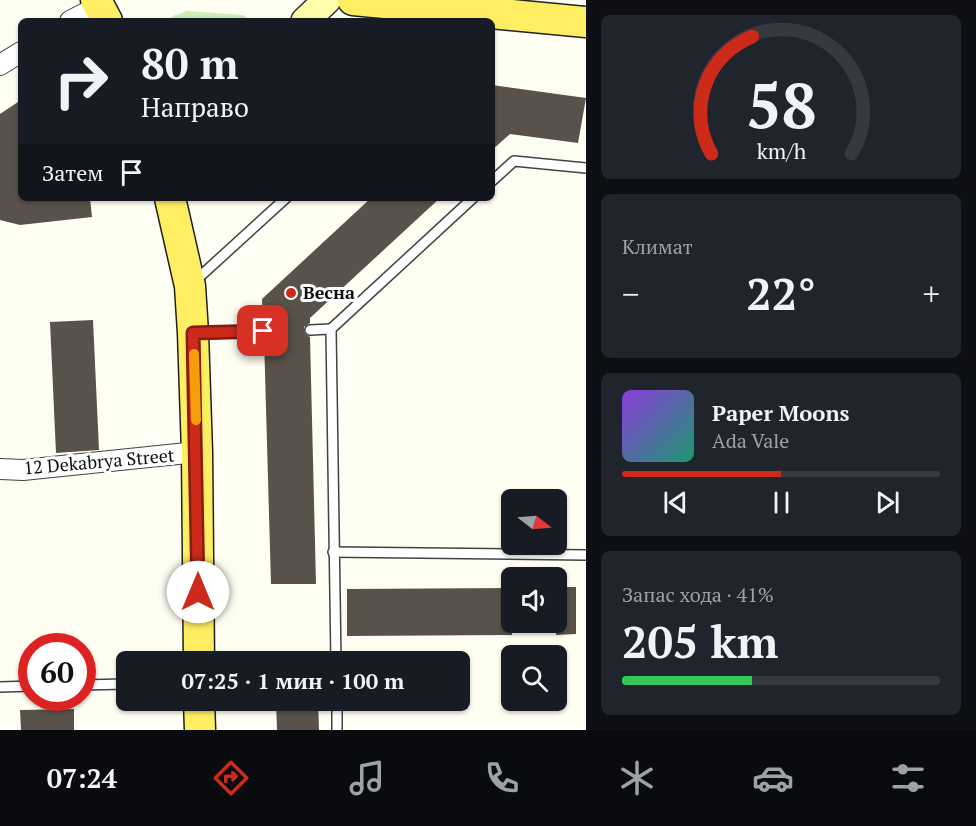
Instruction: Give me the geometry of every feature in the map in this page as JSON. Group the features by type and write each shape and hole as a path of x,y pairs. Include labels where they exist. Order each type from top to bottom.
{"main road":[{"path":"308,18 327,0"},
{"path":"353,0 447,4 480,16 586,22"},
{"path":"171,201 190,286 193,333 199,651"},
{"path":"199,711 200,730"}],"street":[{"path":"78,18 101,9"},
{"path":"0,65 18,54"},
{"name":"12 Dekabrya Street","path":"0,469 23,470 197,452"}],"lane":[{"path":"495,178 514,161 586,168"},
{"path":"190,286 283,201"},
{"path":"310,330 331,329 470,201"},
{"path":"331,329 336,651"},
{"path":"193,333 263,331"},
{"path":"333,552 586,555"},
{"path":"96,685 116,684"},
{"path":"0,687 18,686"},
{"path":"337,711 338,730"}],"green space":[{"path":"187,11 243,15 247,18 171,18"}],"building":[{"path":"495,85 586,98 578,143 510,134 495,147"},
{"path":"18,102 18,201 90,201 92,217 20,225 0,220 0,114"},
{"path":"368,201 437,201 310,318 310,323 304,327 305,334 310,337 316,584 271,584 264,338 269,335 270,330 267,325 263,324 262,299"},
{"path":"93,320 99,450 56,453 50,322"},
{"path":"567,587 576,587 576,634 556,635 556,633 567,633"},
{"path":"501,588 501,633 512,633 512,635 347,636 347,589"},
{"path":"20,711 74,711 74,730 21,730"},
{"path":"276,711 318,711 319,730 277,730"}],"slow traffic":[{"path":"194,354 196,420"}],"place":[{"name":"Весна","path":"291,293"}],"route":[{"path":"198,592 193,333 263,331"}]}
